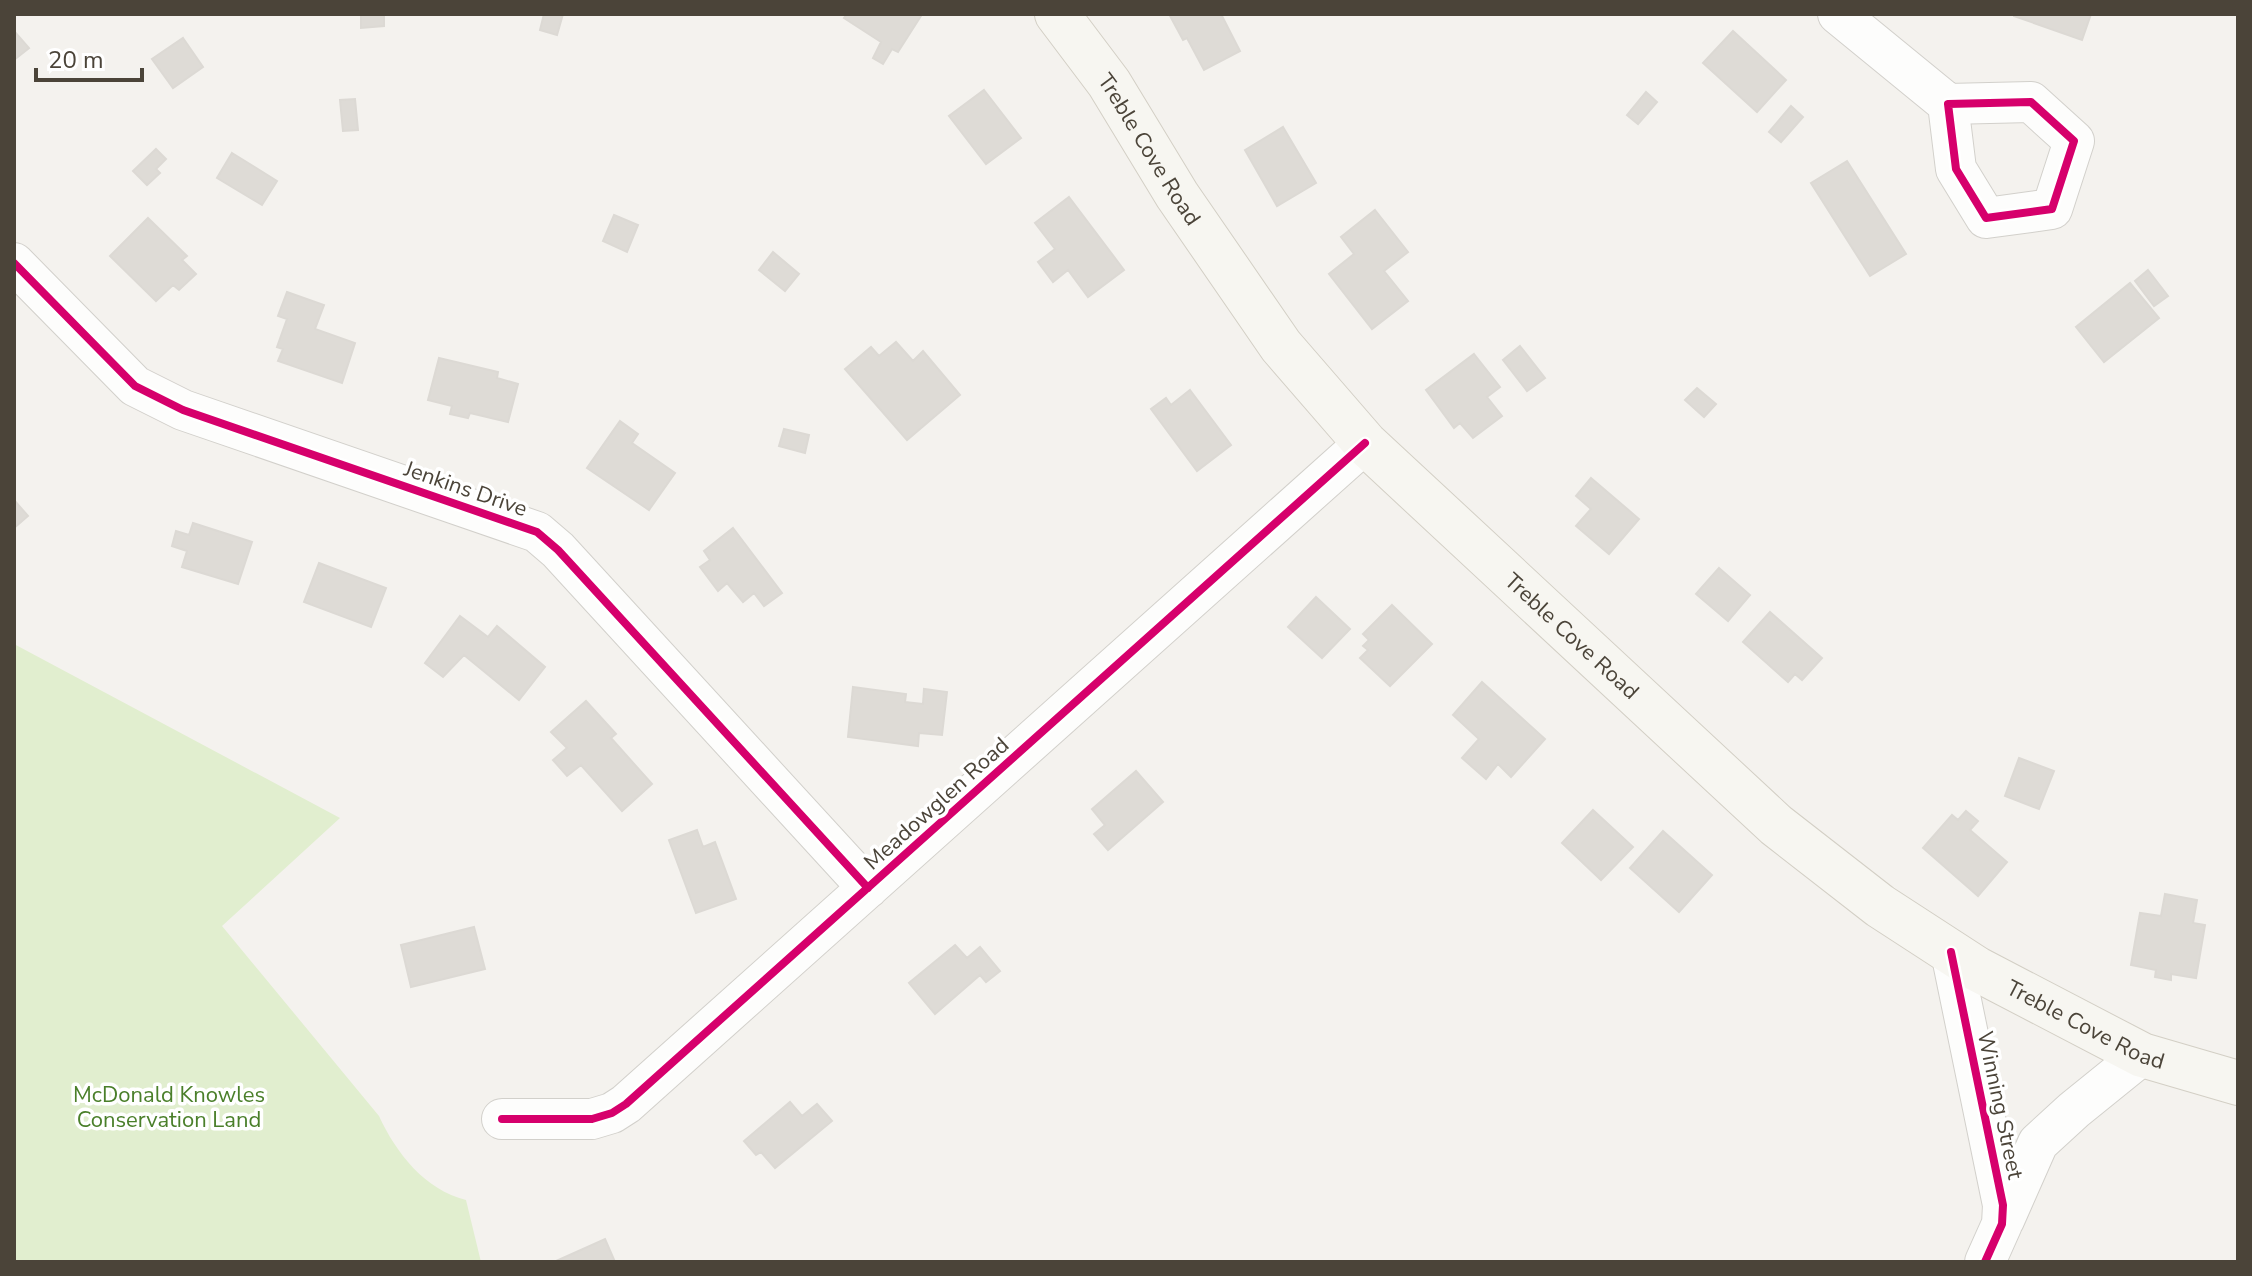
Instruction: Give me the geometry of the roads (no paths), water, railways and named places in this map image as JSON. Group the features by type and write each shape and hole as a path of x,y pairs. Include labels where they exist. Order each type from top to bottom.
{"main road":[{"name":"Treble Cove Road","path":"1057,14 1109,83 1177,195 1272,334 1365,443 1776,825 1880,906 1977,969 2142,1055 2238,1083"}],"street":[{"path":"1838,14 1948,104"},
{"name":"Jenkins Drive","path":"14,263 124,376 157,399 537,532 569,562 868,888"},
{"name":"Meadowglen Road","path":"502,1119 592,1119 612,1113 638,1093 1365,443"},
{"name":"Winning Street","path":"1951,952 2003,1205 2002,1224"},
{"name":"Winning Street","path":"1985,1262 2038,1143 2142,1055"}],"park label":[{"name":"McDonald Knowles Conservation Land","path":"169,1106"}]}
